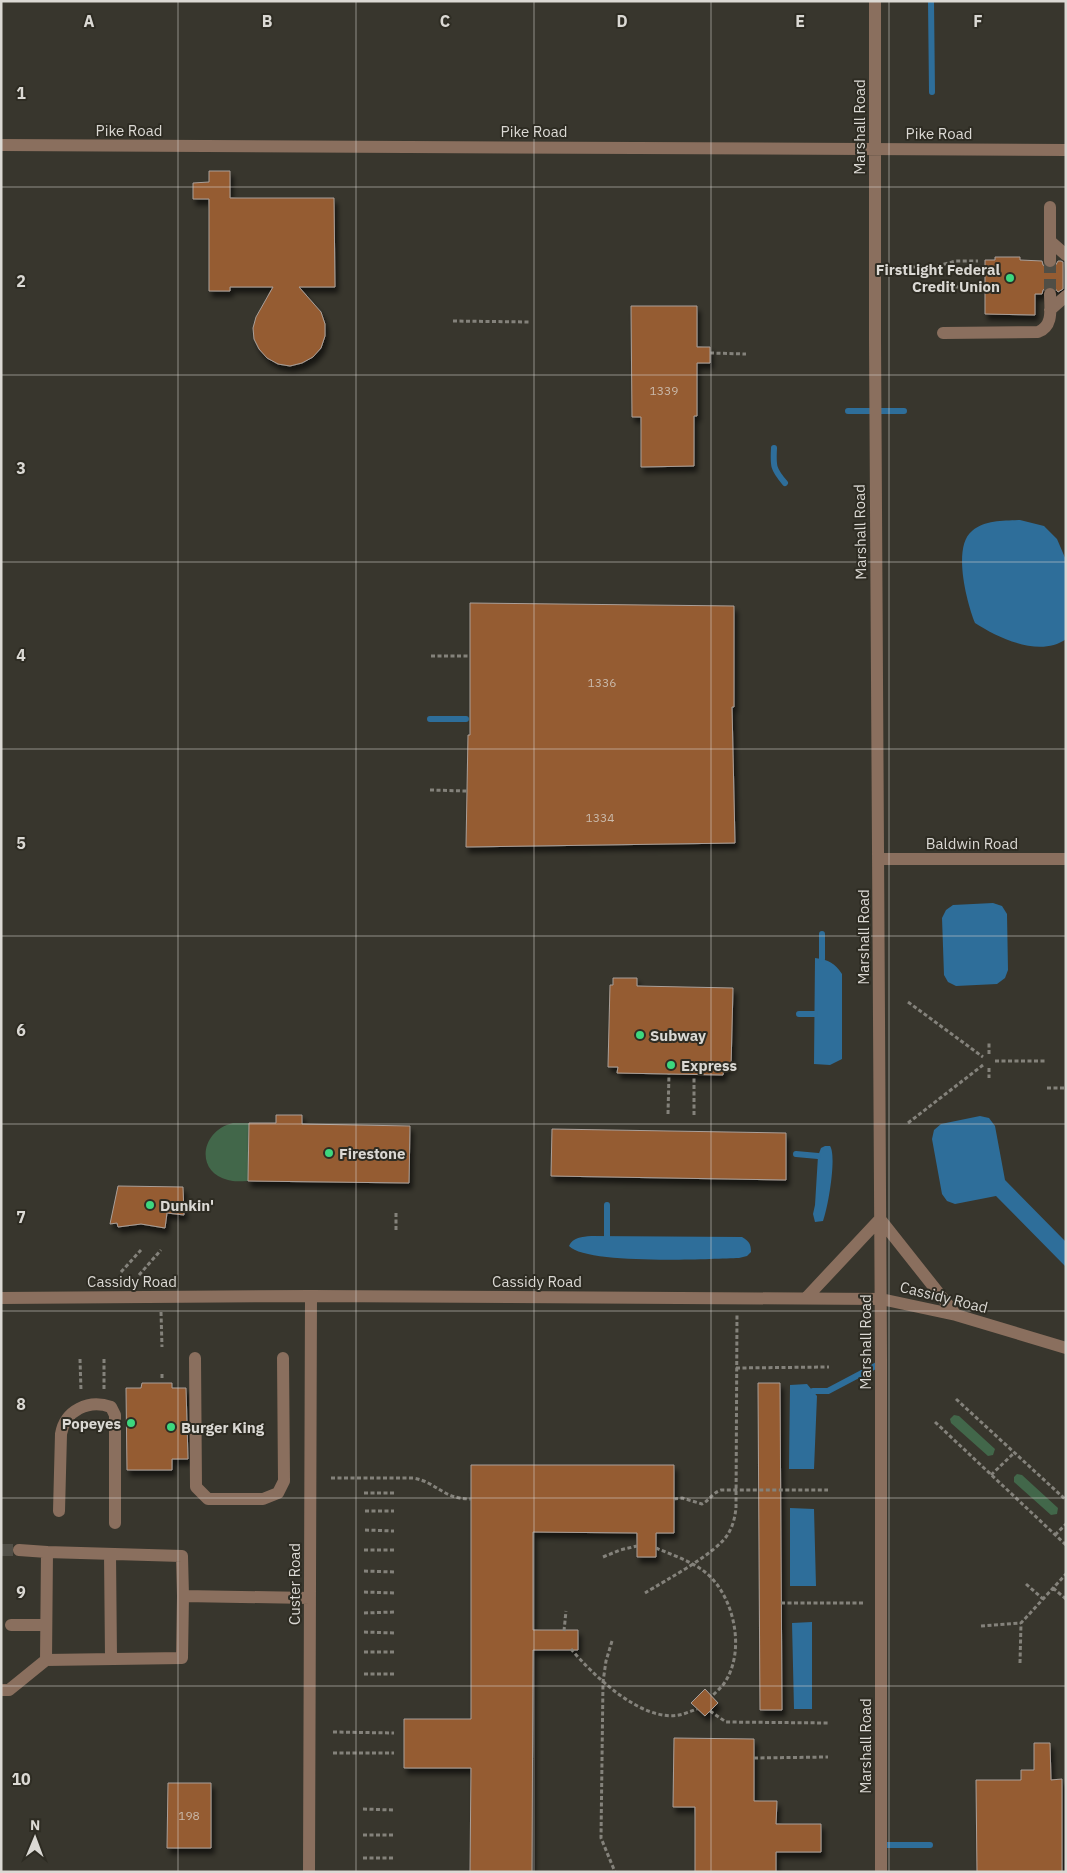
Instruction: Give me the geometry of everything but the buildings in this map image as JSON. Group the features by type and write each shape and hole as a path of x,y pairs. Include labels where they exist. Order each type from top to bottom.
{"street":[{"name":"Marshall Road","path":"874,1 882,1872"},
{"name":"Pike Road","path":"1,145 1066,150"},
{"path":"1050,207 1050,261"},
{"path":"1050,241 1066,255"},
{"path":"943,333 1038,332 1045,329 1049,323 1050,294"},
{"path":"1050,310 1066,296"},
{"name":"Baldwin Road","path":"878,859 1066,860"},
{"path":"806,1298 880,1219 956,1315"},
{"name":"Cassidy Road","path":"1,1298 311,1296 881,1299 956,1315 1066,1348"},
{"name":"Custer Road","path":"310,1872 311,1296"},
{"path":"195,1358 196,1488 208,1499 262,1498 278,1493 284,1482 282,1358"},
{"path":"59,1511 62,1424 79,1407 90,1404 105,1405 111,1407 115,1414 115,1523"},
{"path":"1,1690 9,1690 46,1660 182,1658 182,1556 19,1550"},
{"path":"46,1660 47,1552"},
{"path":"110,1554 111,1658"},
{"path":"182,1596 310,1598"},
{"path":"11,1625 46,1625"}],"path":[{"path":"875,267 933,267 956,260 978,261"},
{"path":"942,287 977,287"},
{"path":"453,321 530,322"},
{"path":"710,353 746,354"},
{"path":"431,656 470,656"},
{"path":"430,790 467,791"},
{"path":"908,1002 983,1057"},
{"path":"989,1042 989,1054"},
{"path":"995,1061 1047,1061"},
{"path":"908,1123 982,1064"},
{"path":"989,1068 989,1078"},
{"path":"668,1074 668,1114"},
{"path":"694,1078 694,1115"},
{"path":"1047,1088 1066,1088"},
{"path":"396,1213 396,1230"},
{"path":"121,1272 141,1250"},
{"path":"139,1275 161,1250"},
{"path":"162,1297 162,1347"},
{"path":"646,1593 718,1547 728,1535 734,1522 736,1508 737,1298"},
{"path":"104,1358 104,1396"},
{"path":"80,1359 80,1396"},
{"path":"736,1368 828,1367"},
{"path":"162,1373 162,1378"},
{"path":"956,1399 1066,1500"},
{"path":"935,1422 1066,1545"},
{"path":"992,1475 1014,1452"},
{"path":"331,1478 421,1479 444,1494 454,1498 471,1499"},
{"path":"674,1499 682,1498 702,1504 708,1502 714,1492 721,1490 828,1490"},
{"path":"364,1494 394,1493"},
{"path":"365,1511 394,1511"},
{"path":"1055,1535 1066,1524"},
{"path":"365,1530 394,1531"},
{"path":"603,1557 637,1546"},
{"path":"656,1548 704,1572 721,1588 732,1614 735,1635 733,1663 726,1681 712,1696"},
{"path":"364,1550 394,1550"},
{"path":"364,1571 394,1572"},
{"path":"981,1626 1021,1623 1066,1574"},
{"path":"1026,1584 1043,1600"},
{"path":"1053,1588 1066,1599"},
{"path":"364,1592 394,1593"},
{"path":"781,1603 881,1604"},
{"path":"564,1631 566,1611"},
{"path":"364,1613 394,1612"},
{"path":"1020,1663 1021,1623"},
{"path":"364,1632 394,1633"},
{"path":"612,1640 603,1682 601,1838 615,1872"},
{"path":"571,1649 603,1682 634,1704 655,1713 677,1715 697,1709"},
{"path":"364,1652 394,1652"},
{"path":"364,1674 394,1674"},
{"path":"710,1711 726,1722 828,1723"},
{"path":"333,1732 394,1733"},
{"path":"333,1753 394,1753"},
{"path":"754,1758 828,1757"},
{"path":"363,1809 394,1810"},
{"path":"363,1835 394,1835"},
{"path":"363,1858 393,1858"}],"green space":[{"path":"233,1123 249,1123 248,1181 230,1181 217,1176 210,1169 206,1161 208,1142 222,1127"},
{"path":"954,1415 959,1416 995,1449 993,1455 988,1456 951,1423 950,1419"},
{"path":"1017,1474 1022,1475 1058,1508 1057,1514 1051,1515 1014,1482 1014,1477"}],"water":[{"path":"1020,520 1044,526 1057,539 1066,560 1066,639 1044,647 1019,644 1007,640 975,623 965,589 962,562 963,549 966,539 972,531 977,527 995,522"},
{"path":"993,903 1002,906 1007,914 1008,970 1005,978 997,984 956,986 948,982 944,975 942,918 946,910 953,905"},
{"path":"815,958 831,963 842,974 842,1059 830,1065 814,1064"},
{"path":"980,1116 989,1118 995,1126 1005,1180 1066,1242 1066,1294 1065,1266 996,1196 955,1204 947,1201 942,1194 932,1139 934,1130 941,1124"},
{"path":"830,1146 832,1152 831,1182 823,1221 815,1222 813,1214 818,1156 821,1148"},
{"path":"591,1236 742,1237 749,1243 751,1252 747,1256 739,1258 649,1260 599,1256 580,1252 569,1246 575,1239"},
{"path":"807,1384 817,1396 814,1469 789,1469 790,1385"},
{"path":"790,1508 814,1509 816,1586 790,1586"},
{"path":"812,1622 812,1709 794,1709 792,1623"}],"waterway":[{"path":"931,1 932,92"},
{"path":"848,411 904,411"},
{"path":"774,448 775,467 785,483"},
{"path":"430,719 466,719"},
{"path":"822,934 822,959"},
{"path":"799,1014 815,1014"},
{"path":"796,1154 818,1156"},
{"path":"607,1205 607,1237"},
{"path":"813,1391 828,1391 881,1363"},
{"path":"881,1845 930,1845"}],"tunnel":[{"path":"1050,261 1050,294"},
{"path":"1,1550 19,1550"}],"place":[{"name":"FirstLight Federal Credit Union","path":"1010,278"},
{"name":"Subway","path":"640,1035"},
{"name":"Express","path":"671,1065"},
{"name":"Firestone","path":"329,1153"},
{"name":"Dunkin'","path":"150,1205"},
{"name":"Popeyes","path":"131,1423"},
{"name":"Burger King","path":"171,1427"}]}
